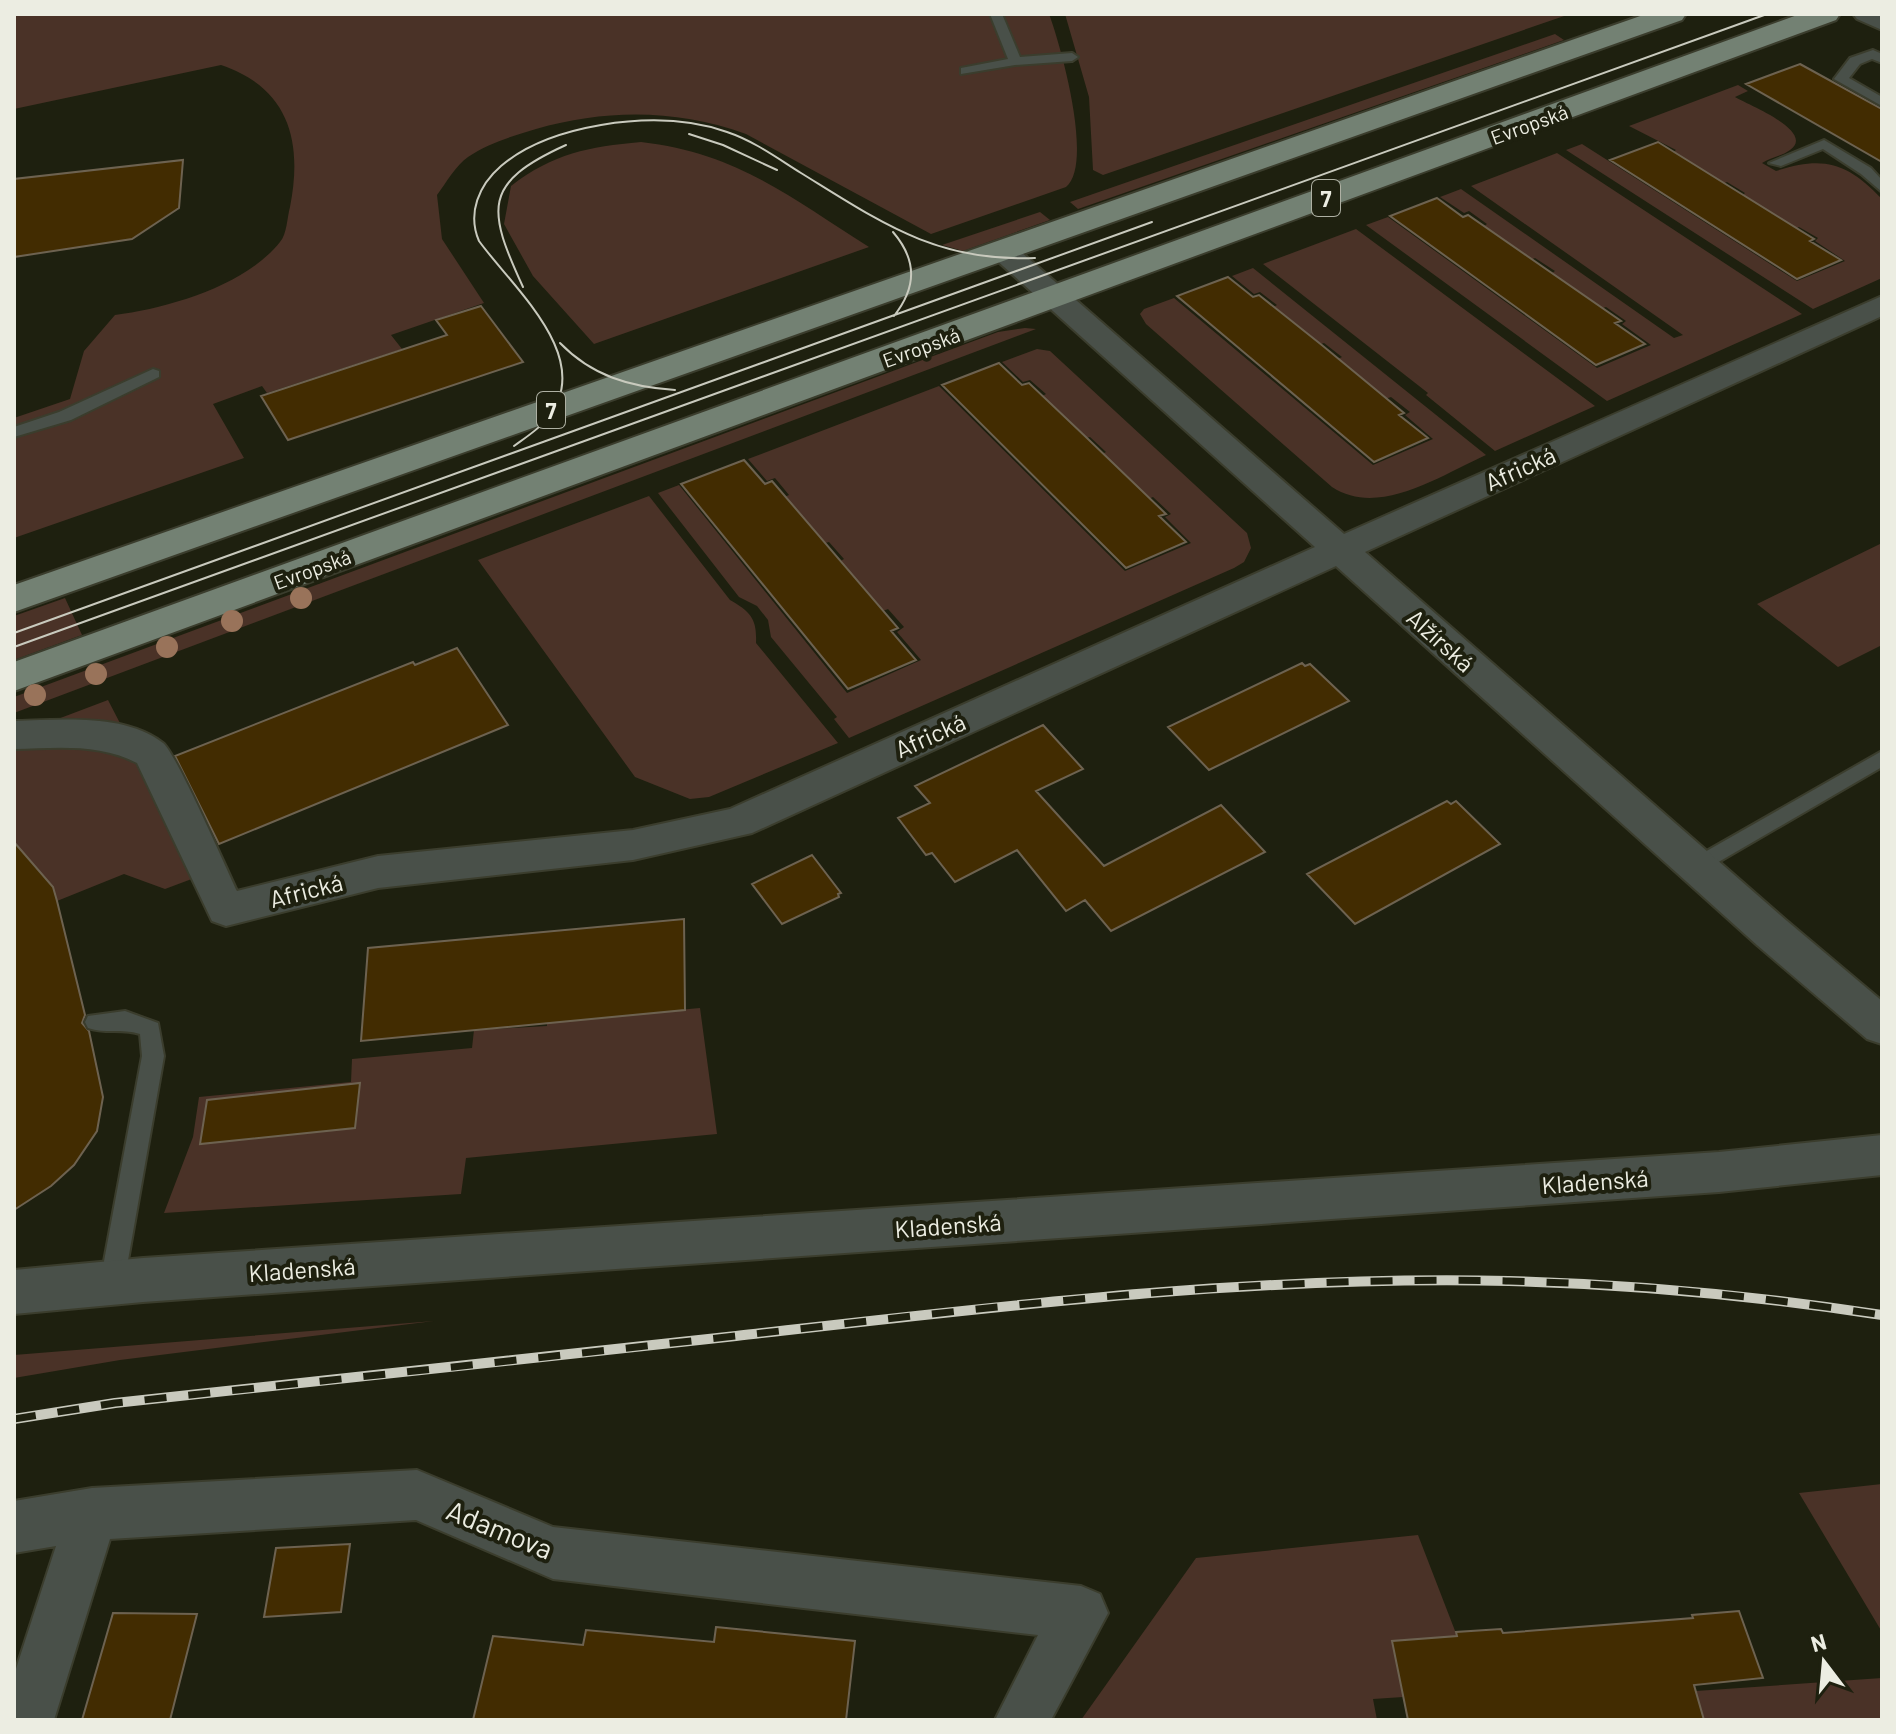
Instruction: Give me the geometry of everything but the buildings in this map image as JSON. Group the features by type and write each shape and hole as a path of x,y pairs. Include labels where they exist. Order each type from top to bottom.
{"main road":[{"name":"7","path":"14,599 1672,14"},
{"name":"Evropská","path":"14,677 1826,14"}],"street":[{"path":"1866,14 1882,22"},
{"name":"Alžírská","path":"1003,251 1696,866 1882,1026"},
{"name":"Africká","path":"14,735 72,734 123,739 152,754 226,910 378,872 633,845 738,822 1882,305"},
{"name":"Kladenská","path":"14,1292 1719,1172 1882,1155"},
{"name":"Adamova","path":"14,1527 92,1514 417,1495 553,1553 1081,1613 1022,1720"},
{"path":"27,1720 92,1514"}],"lane":[{"path":"996,14 1015,61"},
{"path":"1882,59 1873,54 1855,61 1841,79 1882,102"},
{"path":"966,71 1015,61 1072,57"},
{"path":"1776,163 1824,144 1866,171 1882,188"},
{"path":"14,432 65,416 153,374"},
{"path":"1696,866 1882,758"},
{"path":"96,1022 125,1020 150,1029 153,1056 112,1283"}],"shaded area":[{"path":"14,14 1049,14 1067,77 1077,155 1074,174 1066,187 931,234 746,134 694,120 615,115 563,122 501,140 464,160 437,195 442,239 484,303 391,335 402,349 267,393 262,386 213,404 244,458 14,538 14,418 70,399 84,351 115,315 158,307 204,292 247,271 265,257 280,242 285,230 294,183 294,160 286,120 276,103 244,75 221,65 14,109"},
{"path":"1065,14 1570,14 1103,175 1093,170 1089,97"},
{"path":"1555,34 1564,40 1078,209 1070,202"},
{"path":"1738,85 1748,91 1735,97 1787,126 1794,135 1796,143 1790,150 1762,163 1776,171 1808,164 1834,166 1858,177 1882,199 1882,278 1813,309 1566,150 1582,144 1797,281 1845,261 1815,241 1818,238 1799,227 1795,229 1742,196 1745,193 1727,182 1722,184 1672,153 1676,150 1629,126"},
{"path":"641,142 706,156 734,167 787,195 869,247 594,344 533,276 504,224 511,186 557,159 604,146"},
{"path":"1557,153 1802,314 1607,401 1366,225 1388,217 1597,368 1651,345 1622,324 1626,321 1606,307 1600,309 1551,274 1555,271 1535,258 1530,260 1483,227 1487,224 1469,211 1464,213 1440,197 1461,189 1674,338 1683,335 1471,186"},
{"path":"1040,212 1050,220 963,251 942,245"},
{"path":"1356,229 1595,406 1495,451 1426,395 1428,393 1263,264"},
{"path":"1253,268 1486,455 1430,482 1390,496 1370,498 1350,495 1332,487 1146,324 1140,314 1144,309 1174,298 1373,465 1433,439 1405,415 1410,412 1391,397 1385,399 1336,360 1342,357 1324,343 1318,345 1272,308 1277,305 1260,292 1254,294 1232,276"},
{"path":"1036,329 14,713 14,697 998,332"},
{"path":"1037,349 1050,351 1247,533 1251,548 1244,562 1234,568 849,738 834,719 837,717 771,637 768,620 757,606 739,597 658,493 679,485 847,693 921,660 897,632 904,627 888,609 880,612 837,563 844,559 829,542 822,544 782,498 789,495 775,478 767,481 748,459 939,386 1125,571 1191,543 1165,517 1171,514 1153,497 1146,500 1100,455 1106,452 1090,437 1083,439 1039,398 1046,394 1030,380 1023,382 1002,362"},
{"path":"649,496 730,600 751,617 756,643 838,743 709,797 690,799 635,777 478,560"},
{"path":"1882,543 1882,645 1838,667 1757,604"},
{"path":"65,598 82,635 14,660 14,616"},
{"path":"108,700 122,727 34,728"},
{"path":"103,748 141,762 197,877 165,889 124,874 57,901 53,887 14,860 14,749"},
{"path":"700,1008 717,1134 466,1158 461,1194 164,1213 193,1137 199,1097 351,1082 352,1059 472,1048 474,1030 547,1026 547,1022","holes":["359,1085 355,1128 200,1144 207,1100"]},
{"path":"434,1321 120,1360 14,1378 14,1355"},
{"path":"1882,1484 1882,1632 1799,1493"},
{"path":"1418,1535 1457,1636 1392,1641 1403,1697 1373,1699 1377,1720 1081,1720 1196,1558"},
{"path":"1882,1678 1882,1720 1704,1720 1696,1691"}],"tram line":[{"path":"14,647 1767,14"},
{"path":"514,446 547,419 560,396 562,372 556,349 544,325 479,241 475,210 481,191 501,166 524,150 561,134 633,121 681,122 712,127 756,145 858,208 911,236 968,253 1000,258 1035,258"},
{"path":"689,134 723,145 777,170"},
{"path":"523,287 503,237 499,218 500,201 506,186 519,172 566,145"},
{"path":"895,315 1152,222"},
{"path":"893,232 907,253 911,274 907,295 895,315"},
{"path":"14,633 895,315"},
{"path":"560,343 585,364 613,378 675,390"}],"railway":[{"path":"14,1419 115,1403 928,1314 1219,1288 1412,1280 1509,1281 1696,1292 1882,1315"}]}
